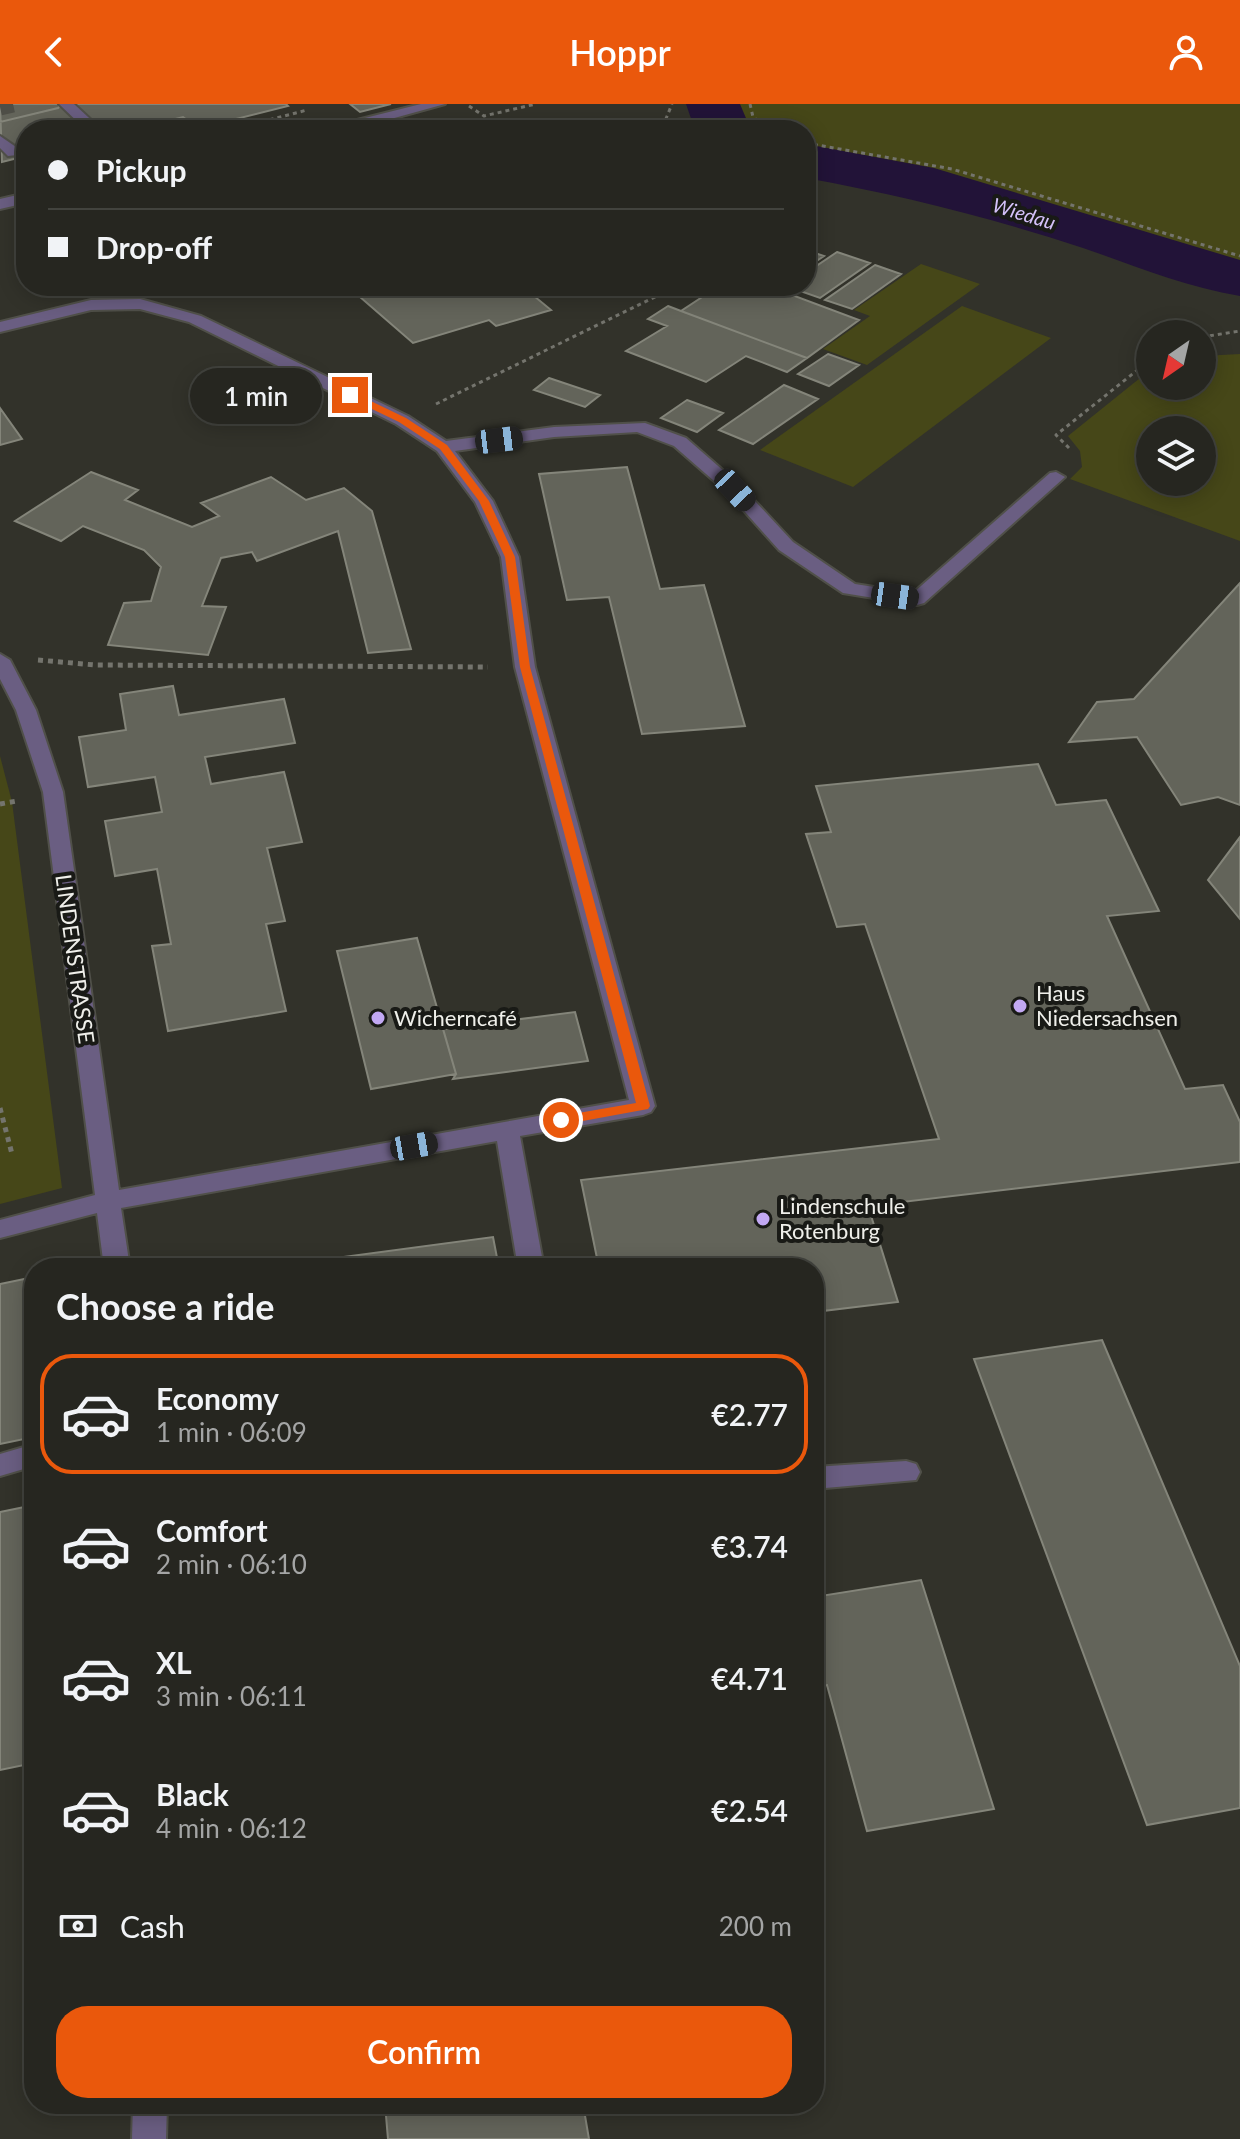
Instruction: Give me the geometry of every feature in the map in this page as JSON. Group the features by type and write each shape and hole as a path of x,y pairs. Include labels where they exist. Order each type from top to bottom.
{"street":[{"path":"66,104 84,120"},
{"path":"374,120 438,104"},
{"path":"0,140 13,153 16,152"},
{"path":"0,327 91,305 140,304 195,319 402,420 443,447 484,501 510,557 525,667 643,1106 107,1201 0,1229"},
{"path":"443,447 554,432 639,427 680,442 735,490 786,546 850,589 917,599 1056,477"},
{"name":"LINDENSTRASSE","path":"0,660 26,710 53,792 116,1258"},
{"path":"507,1130 529,1258"},
{"path":"0,1465 24,1458"},
{"path":"824,1477 906,1472"},
{"path":"149,2139 150,2114"}],"path":[{"path":"466,104 484,116 536,104"},
{"path":"270,120 309,110"},
{"path":"816,145 952,169 1240,256"},
{"path":"402,420 657,296"},
{"path":"1216,335 1240,331"},
{"path":"1056,477 1070,465 1070,450 1056,435 1136,371"},
{"path":"32,659 95,665 525,667"},
{"path":"0,1108 12,1154"}],"shaded area":[{"path":"693,104 1240,104 1240,288 1200,280 1124,251 930,192 816,171 816,120 700,120"},
{"path":"921,264 980,284 867,365 823,349 870,316 854,310"},
{"path":"962,306 1051,338 853,487 760,450"},
{"path":"1240,354 1240,541 1070,479 1082,467 1080,451 1068,436 1136,381 1136,400 1216,400 1216,355"},
{"path":"0,756 12,802 62,1188 0,1204"}],"building":[{"path":"0,104 288,106 232,120 187,120 183,117 171,120 16,120 16,158 2,162"},
{"path":"0,104 62,104 58,108 0,122"},
{"path":"350,104 391,104 360,112"},
{"path":"837,252 870,263 820,298 814,296 816,266"},
{"path":"875,265 901,274 852,309 825,300"},
{"path":"534,296 551,310 496,326 489,320 413,343 360,297"},
{"path":"704,296 795,296 859,320 807,358 681,311"},
{"path":"668,306 807,358 787,372 746,356 706,382 626,351 667,326 648,319"},
{"path":"828,354 859,365 829,386 798,374"},
{"path":"549,378 600,395 585,407 534,390"},
{"path":"784,385 818,399 753,444 719,430"},
{"path":"687,400 723,413 697,432 661,418"},
{"path":"0,408 22,439 0,445"},
{"path":"627,467 660,589 704,585 745,726 642,734 609,597 567,600 539,474"},
{"path":"91,472 138,490 125,500 192,527 219,516 201,503 271,477 306,500 344,488 372,511 411,649 368,653 338,531 257,561 252,552 221,558 202,606 226,607 208,655 108,645 124,603 151,601 161,567 144,550 83,526 61,541 15,521"},
{"path":"1240,583 1240,805 1218,797 1181,805 1137,737 1069,742 1097,702 1134,699"},
{"path":"173,686 179,715 284,699 295,743 205,757 211,784 284,772 302,842 267,848 285,921 266,924 286,1011 168,1031 152,946 171,944 157,869 115,876 105,821 162,812 155,777 88,787 79,737 126,730 120,694"},
{"name":"Haus Niedersachsen","path":"1038,764 1056,805 1106,800 1159,911 1107,916 1185,1089 1223,1085 1240,1122 1240,1162 868,1206 898,1302 824,1311 824,1258 597,1258 581,1180 939,1139 865,924 837,927 806,834 831,832 816,786"},
{"path":"1240,837 1240,919 1208,880"},
{"path":"417,938 456,1074 371,1089 337,951"},
{"path":"575,1012 588,1061 453,1079 456,1074 443,1029"},
{"path":"493,1237 497,1258 336,1258"},
{"path":"24,1279 24,1439 0,1444 0,1284"},
{"path":"1102,1340 1240,1666 1240,1808 1147,1825 974,1359"},
{"path":"24,1507 24,1765 0,1770 0,1512"},
{"path":"921,1580 994,1809 867,1831 827,1685 824,1685 824,1595"},
{"path":"386,2114 585,2114 589,2139 388,2139"}],"waterway":[{"name":"Wiedau","path":"713,104 719,120"},
{"name":"Wiedau","path":"816,163 914,180 1103,235 1210,273 1240,278"}],"tunnel":[{"path":"0,107 13,104"}],"place":[{"name":"Haus Niedersachsen","path":"1020,1006"},
{"name":"Wicherncafé","path":"378,1018"},
{"name":"Lindenschule Rotenburg","path":"763,1219"}],"route":[{"path":"350,395 402,420 443,447 484,501 510,557 525,667 643,1106 561,1120"}]}
